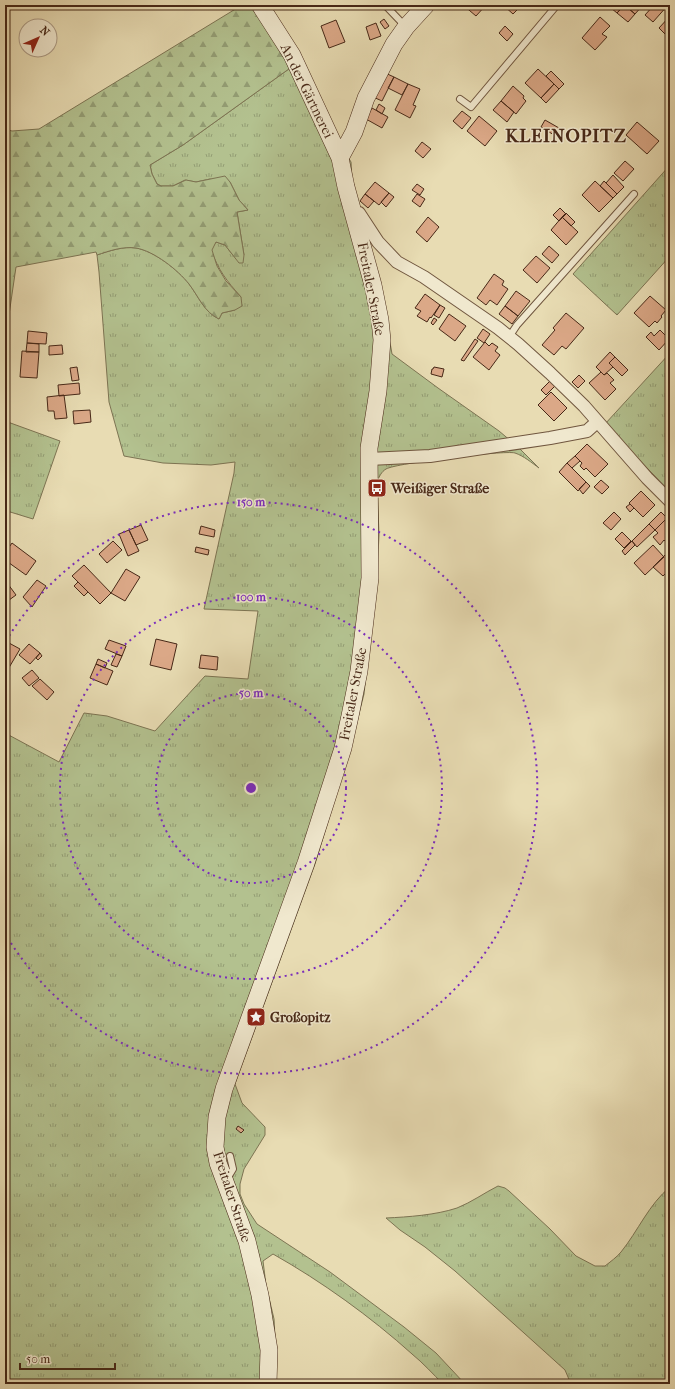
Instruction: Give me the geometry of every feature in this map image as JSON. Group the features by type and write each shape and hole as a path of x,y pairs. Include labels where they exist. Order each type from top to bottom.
{"street":[{"name":"An der Gärtnerei","path":"260,5 292,55 340,158"},
{"path":"340,158 350,141 366,98 394,44 406,27 426,5"},
{"name":"Freitaler Straße","path":"268,1384 269,1350 260,1295 247,1241 218,1163 215,1147 218,1116 224,1088 306,863 343,748 360,663 370,578 369,459 372,425 378,391 382,340 380,320 373,286 355,214 346,187 340,158"},
{"path":"355,214 359,213 378,242 397,262 424,277 509,337 550,372 584,406 670,501"},
{"path":"369,459 430,456 550,438 587,431 597,422"}],"lane":[{"path":"385,5 406,27"},
{"path":"460,98 471,107 557,5"},
{"path":"509,337 517,325 634,194"},
{"path":"225,1182 233,1170 230,1156"}],"green space":[{"path":"242,5 255,5 293,66 183,145 150,165 152,174 157,184 161,186 173,186 186,180 196,182 225,176 230,182 239,200 248,210 237,212 244,255 243,263 239,263 225,245 216,242 212,250 217,266 226,281 241,297 242,306 235,310 222,313 219,319 209,312 189,284 179,273 158,257 136,248 116,249 97,255 96,252 16,267 5,342 5,129 12,131 39,129"},
{"path":"293,66 351,162 352,179 381,290 392,354 499,431 539,468 515,453 492,453 394,466 384,470 377,481 379,535 377,575 364,694 352,742 315,864 235,1084 242,1103 265,1127 265,1135 244,1169 240,1184 240,1194 244,1204 257,1224 330,1272 404,1327 436,1353 465,1384 443,1384 416,1357 363,1313 309,1276 273,1254 263,1261 266,1285 274,1319 276,1384 5,1384 5,733 59,762 84,713 107,716 155,731 205,676 248,679 258,611 204,609 234,473 235,462 211,465 163,463 124,456 109,402 97,255 116,249 136,248 143,250 158,257 179,273 189,284 209,312 214,316 219,319 222,313 235,310 241,297 223,275 211,250 216,242 225,245 232,254 244,255 237,212 248,210 239,200 230,182 210,179 196,182 185,180 173,186 161,186 157,184 152,174 150,165 183,145"},
{"path":"670,165 670,256 617,315 573,274"},
{"path":"670,353 670,492 605,424"},
{"path":"5,421 60,441 33,519 7,511 5,512 5,438 8,438 5,432"},
{"path":"498,1186 509,1191 550,1229 576,1256 595,1266 605,1266 619,1254 656,1201 670,1187 670,1384 571,1384 565,1370 455,1271 386,1218 422,1215 457,1208"}],"building":[{"path":"463,5 486,5 476,16"},
{"path":"503,5 522,5 513,14"},
{"path":"614,5 620,5 622,7 617,13 611,8"},
{"path":"625,5 635,14 628,22 617,13"},
{"path":"633,5 643,5 635,14 629,9"},
{"path":"654,5 668,5 653,22 645,15"},
{"path":"670,16 670,33 667,36 659,28"},
{"path":"600,17 610,26 602,34 607,37 595,50 582,38"},
{"path":"384,19 389,26 385,29 380,22"},
{"path":"336,20 345,42 329,48 321,26"},
{"path":"376,23 381,36 370,40 366,27"},
{"path":"505,26 513,34 507,41 499,33"},
{"path":"538,69 554,84 541,98 525,83"},
{"path":"551,71 564,84 559,89 546,76"},
{"path":"383,72 394,77 382,101 371,96"},
{"path":"394,77 408,84 402,95 388,88"},
{"path":"408,84 420,89 413,105 416,106 410,118 395,110"},
{"path":"554,84 559,89 546,103 541,98"},
{"path":"513,86 524,96 523,98 526,101 516,114 501,101"},
{"path":"501,101 514,112 507,122 493,110"},
{"path":"379,104 385,108 382,114 376,110"},
{"path":"372,108 388,117 382,128 366,119"},
{"path":"462,111 471,118 462,129 453,121"},
{"path":"479,116 497,131 485,146 467,131"},
{"path":"545,120 559,128 554,135 541,127"},
{"path":"637,122 659,141 647,154 626,135"},
{"path":"422,142 431,149 423,158 415,151"},
{"path":"625,161 634,169 623,181 614,173"},
{"path":"613,175 624,187 617,194 606,183"},
{"path":"595,181 613,198 599,212 582,195"},
{"path":"604,181 617,194 613,198 600,186"},
{"path":"375,182 389,193 379,205 365,194"},
{"path":"417,184 424,189 420,195 412,190"},
{"path":"389,193 394,197 386,207 381,202"},
{"path":"365,194 374,201 368,208 360,201"},
{"path":"417,194 425,199 420,207 412,201"},
{"path":"560,208 566,214 559,221 553,215"},
{"path":"566,213 575,222 571,226 562,217"},
{"path":"428,217 439,227 427,242 416,232"},
{"path":"562,217 578,232 566,245 551,230"},
{"path":"549,246 559,255 552,263 542,254"},
{"path":"536,256 550,268 537,283 523,270"},
{"path":"494,274 504,281 502,285 508,289 497,305 490,300 486,305 477,298"},
{"path":"516,291 530,301 518,316 505,306"},
{"path":"425,294 440,305 427,322 417,316 421,311 415,308"},
{"path":"650,296 666,310 657,323 655,321 649,327 634,313"},
{"path":"440,305 445,308 439,318 434,315"},
{"path":"505,306 518,316 512,324 499,314"},
{"path":"566,313 584,328 566,349 562,346 554,355 542,345 555,330 553,328"},
{"path":"449,314 466,326 455,341 439,329"},
{"path":"434,318 437,320 433,325 431,323"},
{"path":"483,329 490,334 484,343 477,338"},
{"path":"660,330 669,339 659,350 646,337 651,332 654,336"},
{"path":"28,331 47,333 46,344 27,343"},
{"path":"475,339 478,341 464,361 461,360"},
{"path":"485,342 489,346 492,343 498,347 495,351 500,355 489,370 473,357"},
{"path":"27,343 39,344 39,352 26,352"},
{"path":"62,345 63,354 49,355 49,346"},
{"path":"22,351 39,352 37,378 20,377"},
{"path":"610,352 615,357 609,363 613,367 604,375 596,367"},
{"path":"615,357 628,370 622,376 609,363"},
{"path":"77,367 79,380 72,381 70,368"},
{"path":"434,367 444,369 442,377 431,374"},
{"path":"601,372 604,375 607,373 614,380 610,383 616,389 605,400 589,383"},
{"path":"579,375 585,381 578,388 572,382"},
{"path":"551,380 556,385 546,395 541,390"},
{"path":"79,383 80,394 59,396 58,385"},
{"path":"551,392 567,408 554,421 538,405"},
{"path":"64,395 67,418 55,419 54,411 48,411 47,397"},
{"path":"90,410 91,422 74,424 73,411"},
{"path":"587,444 608,464 595,477 586,468 584,470 580,466 582,463 575,456"},
{"path":"575,456 580,461 572,468 567,463"},
{"path":"567,463 586,482 578,491 559,472"},
{"path":"601,480 609,487 602,494 594,487"},
{"path":"586,482 590,486 583,494 579,489"},
{"path":"641,491 655,505 643,517 629,503"},
{"path":"630,504 634,508 630,512 626,507"},
{"path":"614,512 621,519 611,530 603,523"},
{"path":"661,512 667,518 655,530 649,524"},
{"path":"667,518 670,521 670,540 667,543 664,540 660,545 653,537 658,533 655,530"},
{"path":"649,524 655,530 637,547 632,541"},
{"path":"141,525 148,540 136,545 129,530"},
{"path":"201,526 215,530 214,537 199,534"},
{"path":"129,530 139,551 128,556 119,534"},
{"path":"622,532 631,541 624,548 615,539"},
{"path":"113,541 122,550 107,563 99,554"},
{"path":"632,541 635,545 625,555 622,551"},
{"path":"12,543 36,561 26,575 5,560 5,553"},
{"path":"653,545 664,557 645,575 634,563"},
{"path":"196,547 209,550 208,555 195,552"},
{"path":"667,553 670,556 670,569 663,576 653,567"},
{"path":"84,565 111,593 100,604 72,576"},
{"path":"126,569 140,577 125,601 111,593"},
{"path":"5,580 16,595 5,603"},
{"path":"37,580 46,586 32,607 23,597"},
{"path":"78,582 88,592 84,596 74,586"},
{"path":"156,639 177,644 171,670 150,665"},
{"path":"109,640 126,646 122,656 105,649"},
{"path":"9,643 20,649 7,671 5,670 5,651"},
{"path":"29,644 40,653 30,664 19,655"},
{"path":"40,653 42,656 38,660 36,658"},
{"path":"116,654 122,656 117,667 111,665"},
{"path":"201,655 218,657 217,670 199,668"},
{"path":"98,659 107,663 105,668 96,664"},
{"path":"96,664 113,671 107,685 90,678"},
{"path":"32,670 39,678 29,686 22,678"},
{"path":"40,679 54,692 47,700 32,686"},
{"path":"238,1126 244,1130 241,1133 236,1129"}],"place":[{"name":"Weißiger Straße","path":"377,488"},
{"name":"Großopitz","path":"256,1017"}],"district":[{"name":"KLEINOPITZ","path":"566,136"}]}
